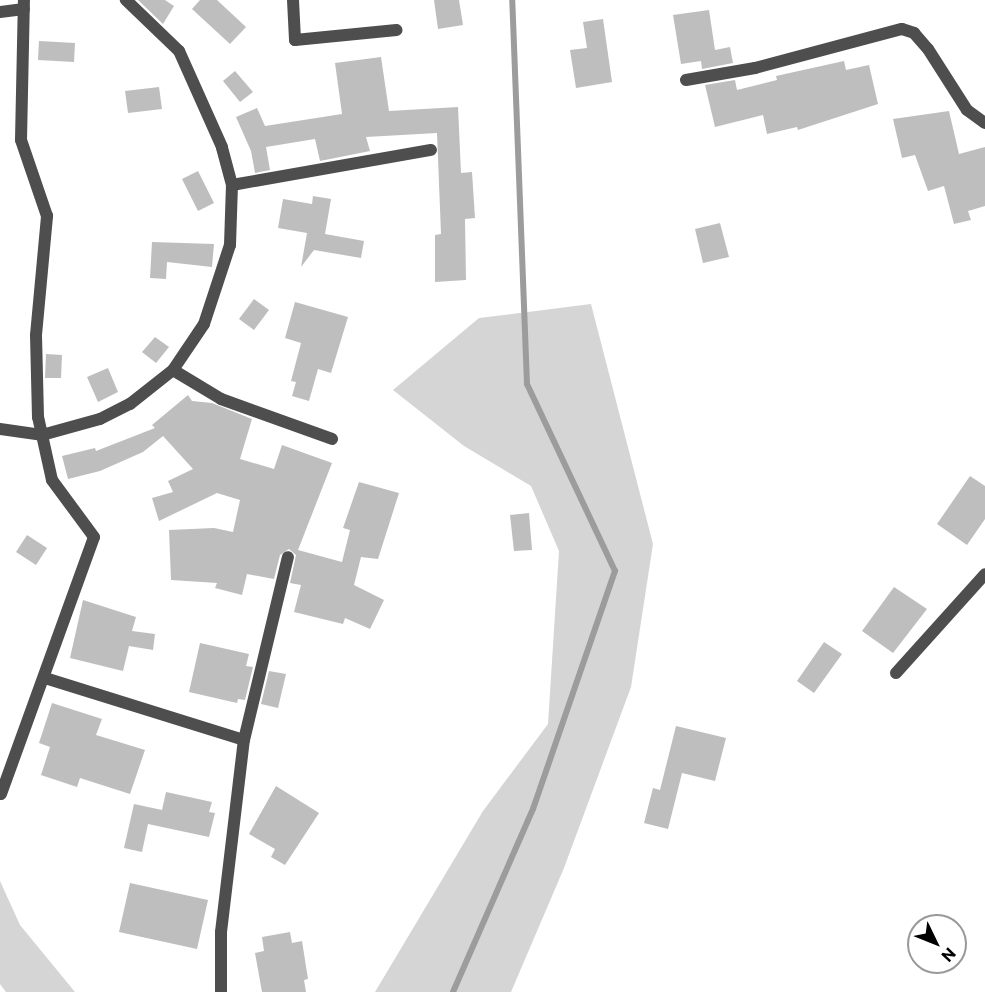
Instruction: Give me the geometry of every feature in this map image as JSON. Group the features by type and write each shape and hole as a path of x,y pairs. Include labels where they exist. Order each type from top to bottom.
{"street":[{"path":"0,429 42,435 100,419 130,404 173,370 208,314 230,244 232,185 222,147 179,51 126,0"},
{"path":"293,0 294,40 397,30"},
{"path":"0,12 24,5 21,140 47,216 36,335 35,380 42,435 52,480 94,537 45,678 1,794"},
{"path":"686,80 755,68 902,29 914,33 928,49 967,110 985,123"},
{"path":"232,185 431,150"},
{"path":"173,370 221,399 332,439"},
{"path":"221,992 220,932 244,740 288,557"},
{"path":"896,673 985,574"},
{"path":"45,678 244,740"}],"shaded area":[{"path":"591,304 653,544 631,687 564,868 511,992 375,992 483,811 548,724 559,551 531,486 464,446 393,390 479,318"},
{"path":"0,881 20,925 75,992 6,992 0,984"}],"building":[{"path":"138,0 165,0 174,6 163,24"},
{"path":"200,0 217,0 246,27 230,44 192,9"},
{"path":"434,0 459,0 463,25 438,29"},
{"path":"709,10 715,50 730,47 733,63 702,69 701,61 681,64 673,15"},
{"path":"603,19 612,82 576,88 570,50 587,48 583,22"},
{"path":"39,41 75,43 74,62 38,60"},
{"path":"381,57 389,111 458,107 461,173 472,172 475,218 465,219 466,280 435,282 435,235 441,234 437,133 366,137 370,151 320,161 315,139 266,147 270,170 255,173 251,151 236,117 257,108 265,126 342,114 335,63"},
{"path":"844,61 846,70 869,65 878,104 798,130 797,127 767,134 763,115 715,127 705,85 735,80 737,90 777,80 776,76"},
{"path":"235,71 253,92 240,102 223,81"},
{"path":"159,87 162,109 128,113 125,91"},
{"path":"949,111 959,154 985,147 985,206 968,211 971,220 954,224 944,186 928,191 915,155 902,158 893,119"},
{"path":"198,171 214,203 198,211 182,179"},
{"path":"313,196 331,199 325,234 364,241 361,258 314,250 301,267 307,233 278,228 283,199 312,204"},
{"path":"720,223 729,257 703,263 695,229"},
{"path":"152,242 214,244 212,267 167,262 166,279 150,278"},
{"path":"254,299 269,310 254,330 239,319"},
{"path":"295,302 348,317 331,373 318,369 309,401 292,396 296,382 291,381 301,343 285,338"},
{"path":"155,337 169,347 156,363 142,352"},
{"path":"46,354 62,355 61,378 45,378"},
{"path":"108,368 118,392 98,402 87,377"},
{"path":"188,395 192,401 212,403 252,419 240,459 274,469 282,445 332,463 298,550 342,562 350,530 343,528 359,482 399,493 378,559 361,557 354,585 384,600 370,629 345,618 343,624 294,612 301,585 290,583 296,555 289,549 280,555 274,579 247,574 242,595 215,588 217,583 171,580 169,530 214,528 233,532 240,500 217,493 159,521 152,498 173,492 168,481 193,469 163,436 143,452 100,471 68,479 62,456 95,448 96,451 155,428 152,425"},
{"path":"970,476 985,486 985,519 967,545 937,524"},
{"path":"529,513 532,550 514,551 510,515"},
{"path":"27,535 47,548 36,565 16,552"},
{"path":"894,587 927,609 893,653 862,631"},
{"path":"83,600 136,617 132,631 155,634 153,650 129,646 123,671 70,658"},
{"path":"824,642 842,654 814,693 797,681"},
{"path":"200,643 249,654 246,666 253,667 245,700 238,699 237,703 189,692"},
{"path":"269,671 286,674 278,708 261,704"},
{"path":"52,703 102,719 96,735 145,750 130,794 80,778 77,787 41,775 50,747 39,743"},
{"path":"676,726 726,738 715,781 682,773 668,829 644,823 653,788 660,790"},
{"path":"276,786 319,813 285,865 271,857 275,849 249,834"},
{"path":"166,792 212,802 209,812 215,813 209,837 148,824 142,852 124,848 134,804 162,810"},
{"path":"130,883 208,900 197,949 119,932"},
{"path":"290,932 292,943 302,941 308,979 304,980 306,992 262,992 255,953 264,951 262,937"}],"waterway":[{"path":"453,992 533,809 615,571 527,384 512,0"}]}
